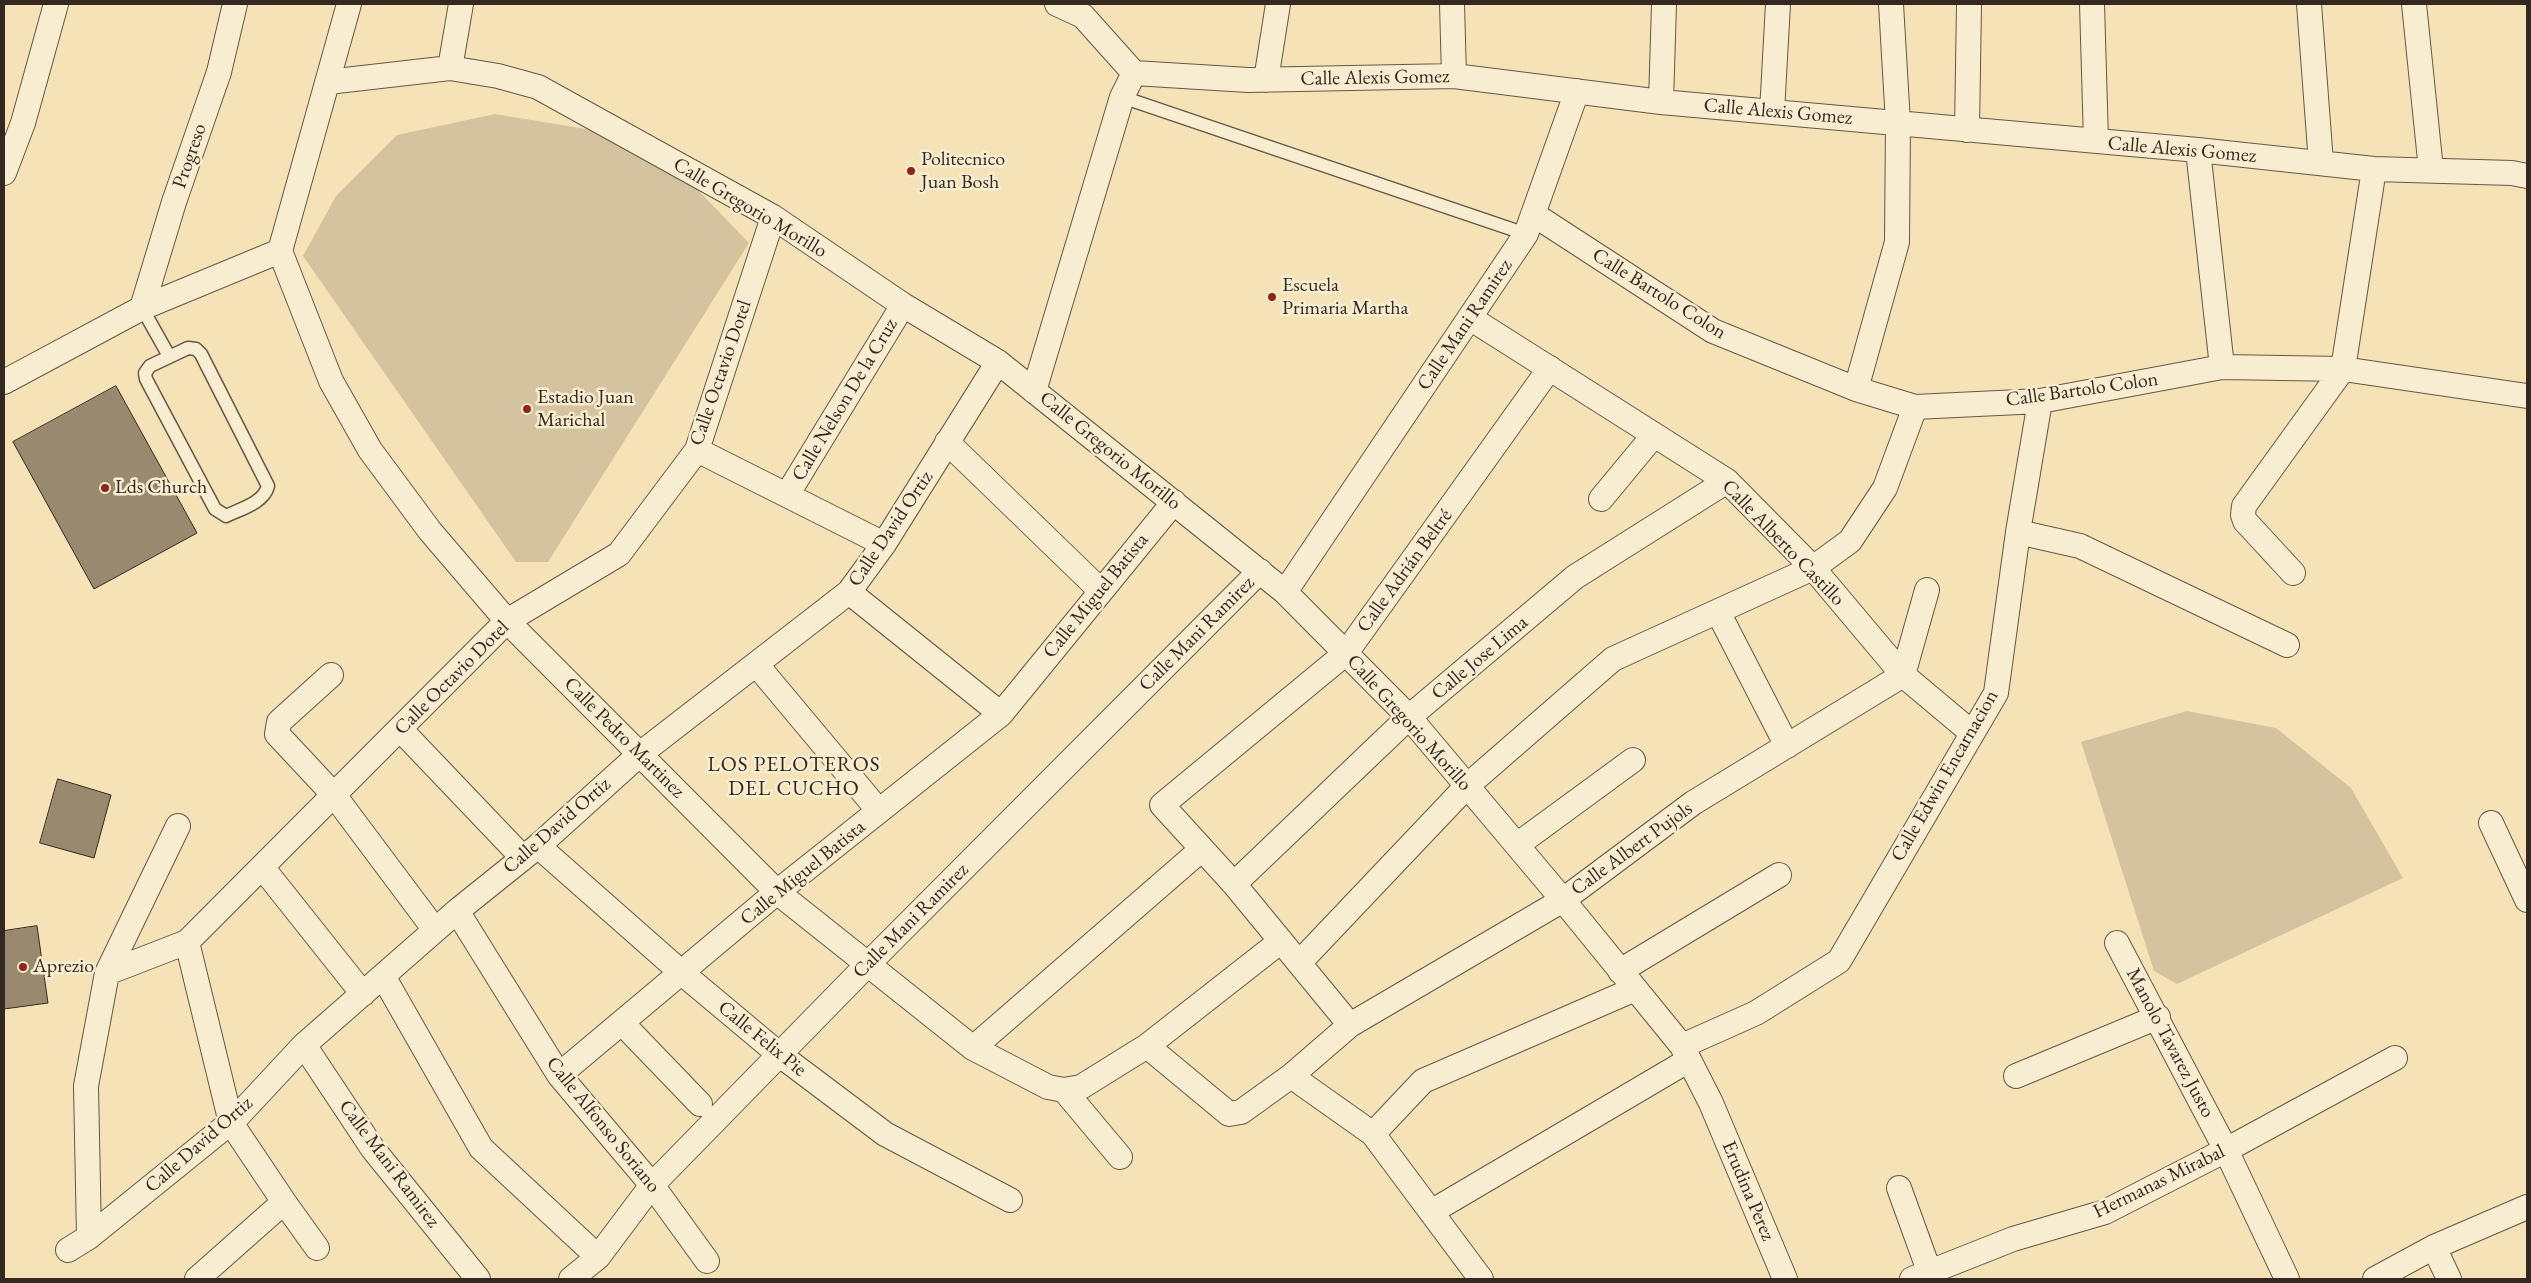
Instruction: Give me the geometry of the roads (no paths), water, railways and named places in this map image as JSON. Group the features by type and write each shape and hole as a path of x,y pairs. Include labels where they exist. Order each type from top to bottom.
{"street":[{"path":"4,174 23,123 56,4"},
{"name":"Progreso","path":"142,308 174,202 219,72 235,4"},
{"path":"4,382 142,308 280,251 349,4"},
{"path":"450,68 462,4"},
{"path":"1034,391 1122,97 1134,73 1086,10 1057,4"},
{"path":"1266,80 1278,4"},
{"path":"1452,4 1454,76"},
{"path":"1662,102 1664,4"},
{"path":"1772,112 1778,4"},
{"path":"1856,389 1896,242 1898,123 1891,4"},
{"path":"2092,4 2096,141"},
{"path":"2309,4 2321,163"},
{"path":"2414,4 2431,170"},
{"path":"1966,130 1975,5"},
{"name":"Calle Gregorio Morillo","path":"328,82 450,68 498,76 538,87 773,217 902,305 998,362 1285,592 1409,717 1563,900 1686,1053 1712,1103"},
{"name":"Calle Alexis Gomez","path":"1134,73 1266,80 1454,76 1662,102 2198,150 2374,169 2512,173 2527,176"},
{"name":"Calle Mani Ramirez","path":"1285,592 1470,318 1529,224 1577,91"},
{"path":"2198,150 2222,368"},
{"path":"2293,573 2246,521 2243,515 2244,506 2343,369 2374,169"},
{"name":"Calle Octavio Dotel","path":"188,942 507,621 619,554 697,450 773,217"},
{"name":"Calle Bartolo Colon","path":"1529,224 1713,332 1856,389 1916,407 2040,401 2222,368 2343,369 2527,396"},
{"name":"Calle Pedro Martinez","path":"280,251 331,381 370,450 430,531 507,621 777,892 973,1048 1048,1087 1064,1090"},
{"name":"Calle Nelson De la Cruz","path":"787,495 902,305"},
{"name":"Calle Alberto Castillo","path":"1470,318 1727,481 1812,568 1903,675 1971,732"},
{"name":"Calle David Ortiz","path":"68,1250 89,1237 231,1123 304,1045 456,910 530,852 640,754 849,592 884,544 998,362"},
{"name":"Calle Adrián Beltré","path":"1202,850 1162,805 1346,653 1550,368"},
{"name":"Calle Edwin Encarnacion","path":"1431,1212 1686,1053 1756,1013 1839,961 1971,732 1996,693 2018,532 2040,401"},
{"path":"1299,963 1467,786 1613,660 1812,568 1850,541 1885,488 1916,407"},
{"path":"1601,499 1654,435"},
{"path":"948,442 1100,590"},
{"path":"697,450 884,544"},
{"name":"Calle Jose Lima","path":"1234,884 1409,717 1575,577 1727,481"},
{"name":"Calle Miguel Batista","path":"559,1075 777,892 1001,714 1100,590 1174,502"},
{"path":"2018,532 2080,546 2287,645"},
{"name":"Calle Mani Ramirez","path":"571,1279 598,1257 652,1185 867,965 1260,571"},
{"path":"1903,675 1927,590"},
{"path":"849,592 1001,714"},
{"path":"1718,612 1787,746"},
{"path":"756,664 879,811"},
{"path":"330,675 278,722 277,734 334,795 435,930"},
{"name":"Calle Albert Pujols","path":"1147,1046 1230,1114 1241,1112 1291,1076 1350,1025 1563,900 1693,803 1903,675"},
{"name":"Calle Felix Pie","path":"400,729 530,852 682,973 780,1055 885,1134 1010,1200"},
{"path":"1517,845 1633,760"},
{"path":"2491,823 2527,900"},
{"path":"89,1237 86,1086 107,973 178,826"},
{"path":"973,1048 1202,850 1234,884 1350,1025"},
{"path":"262,867 363,994"},
{"path":"1620,970 1779,875"},
{"name":"Calle Alfonso Soriano","path":"456,910 559,1075 652,1185 706,1261"},
{"path":"1120,1157 1064,1090 1081,1087 1147,1046 1281,941"},
{"path":"107,973 188,942 231,1123 317,1248"},
{"name":"Manolo Tavarez Justo","path":"2117,943 2158,1017 2226,1150 2287,1279"},
{"path":"383,976 481,1148 598,1257"},
{"path":"1373,1134 1423,1081 1635,989"},
{"path":"2016,1076 2158,1017"},
{"path":"622,1023 700,1104"},
{"name":"Calle Mani Ramirez","path":"304,1045 373,1149 478,1279"},
{"name":"Hermanas Mirabal","path":"1924,1277 2013,1239 2105,1212 2226,1150 2395,1058"},
{"path":"1291,1076 1373,1134 1481,1279"},
{"name":"Erudina Perez","path":"1712,1103 1785,1279"},
{"path":"1899,1188 1924,1277"},
{"path":"197,1279 284,1202"},
{"path":"2375,1279 2434,1247 2527,1207"},
{"path":"2434,1247 2449,1279"}],"lane":[{"path":"1122,97 1529,224"},
{"path":"142,308 169,356"},
{"path":"188,348 196,349 202,354 268,486 266,494 261,499 226,516 215,509 146,379 146,373 150,366 169,356 188,348"}],"place":[{"name":"Politecnico Juan Bosh","path":"911,171"},
{"name":"Escuela Primaria Martha","path":"1272,297"},
{"name":"Estadio Juan Marichal","path":"527,409"},
{"name":"Lds Church","path":"105,488"},
{"name":"Aprezio","path":"23,967"}],"district":[{"name":"LOS PELOTEROS DEL CUCHO","path":"794,777"}]}
